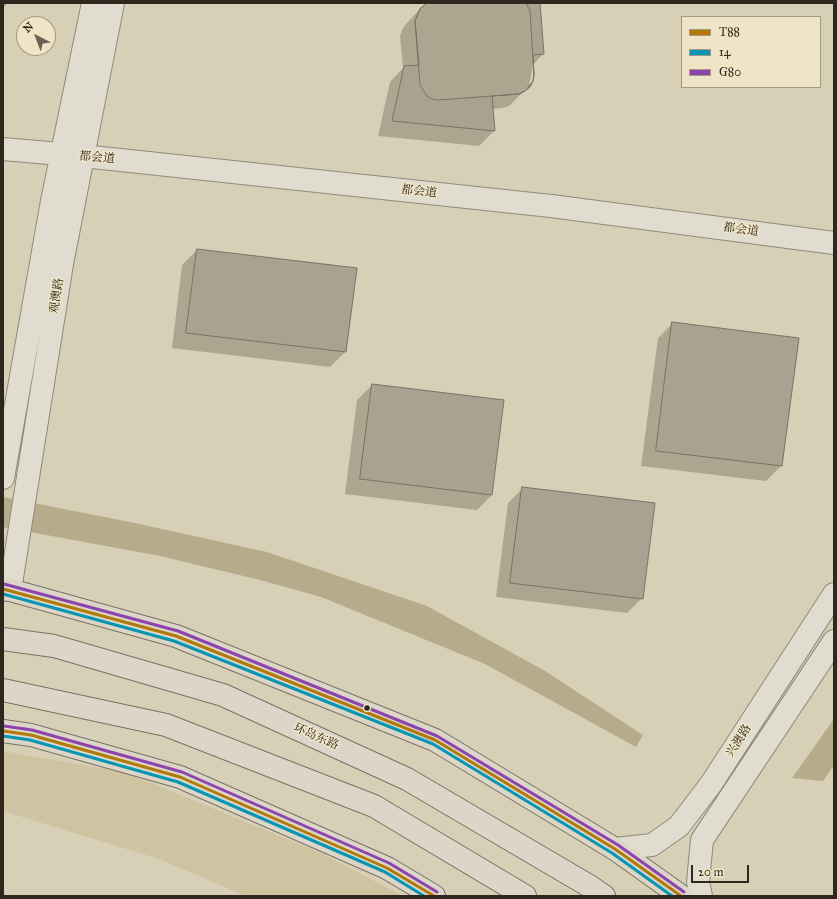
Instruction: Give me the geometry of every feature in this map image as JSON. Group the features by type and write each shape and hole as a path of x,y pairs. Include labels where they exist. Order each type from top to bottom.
{"main road":[{"path":"6,589 176,636 435,740 615,849 681,896"},
{"name":"环岛东路","path":"3,639 54,646 223,695 407,779 604,896"},
{"path":"3,690 166,725 374,806 524,896"},
{"path":"3,731 31,735 180,777 387,868 434,896"}],"street":[{"name":"观澳路","path":"3,478 61,155 92,3"},
{"name":"观澳路","path":"6,589 62,264 113,3"},
{"name":"都会道","path":"3,149 84,156 551,206 834,243"},
{"name":"兴澳路","path":"615,849 652,845 679,826 711,784 834,594"},
{"name":"兴澳路","path":"701,896 698,882 702,840 834,641"}],"shaded area":[{"path":"3,497 130,522 267,552 427,606 545,671 643,735 636,747 485,664 321,597 260,580 160,556 3,527"},
{"path":"834,719 834,765 823,781 792,778"},
{"path":"3,751 127,773 321,853 403,896 246,896 159,859 3,811"}],"building":[{"path":"428,3 540,3 544,54 533,55 533,81 525,91 519,94 492,96 495,131 392,121 404,66 419,65 415,21 420,9"},
{"path":"428,3 526,3 530,11 534,75 530,87 519,94 438,100 427,96 420,85 415,21 420,9"},
{"path":"197,249 357,268 346,352 186,333"},
{"path":"672,322 799,338 782,466 656,451"},
{"path":"372,384 504,400 492,495 360,479"},
{"path":"522,487 655,503 643,599 510,583"}],"transit line":[{"name":"G80","path":"4,584 178,631 437,736 618,845 684,892"},
{"name":"T88","path":"3,589 176,636 435,740 615,849 681,896"},
{"name":"14","path":"3,594 174,641 433,744 612,853 672,896"},
{"name":"G80","path":"4,726 32,730 182,772 389,863 437,892"},
{"name":"T88","path":"3,731 31,735 180,777 387,868 434,896"},
{"name":"14","path":"3,736 30,740 178,782 385,872 424,896"}]}
